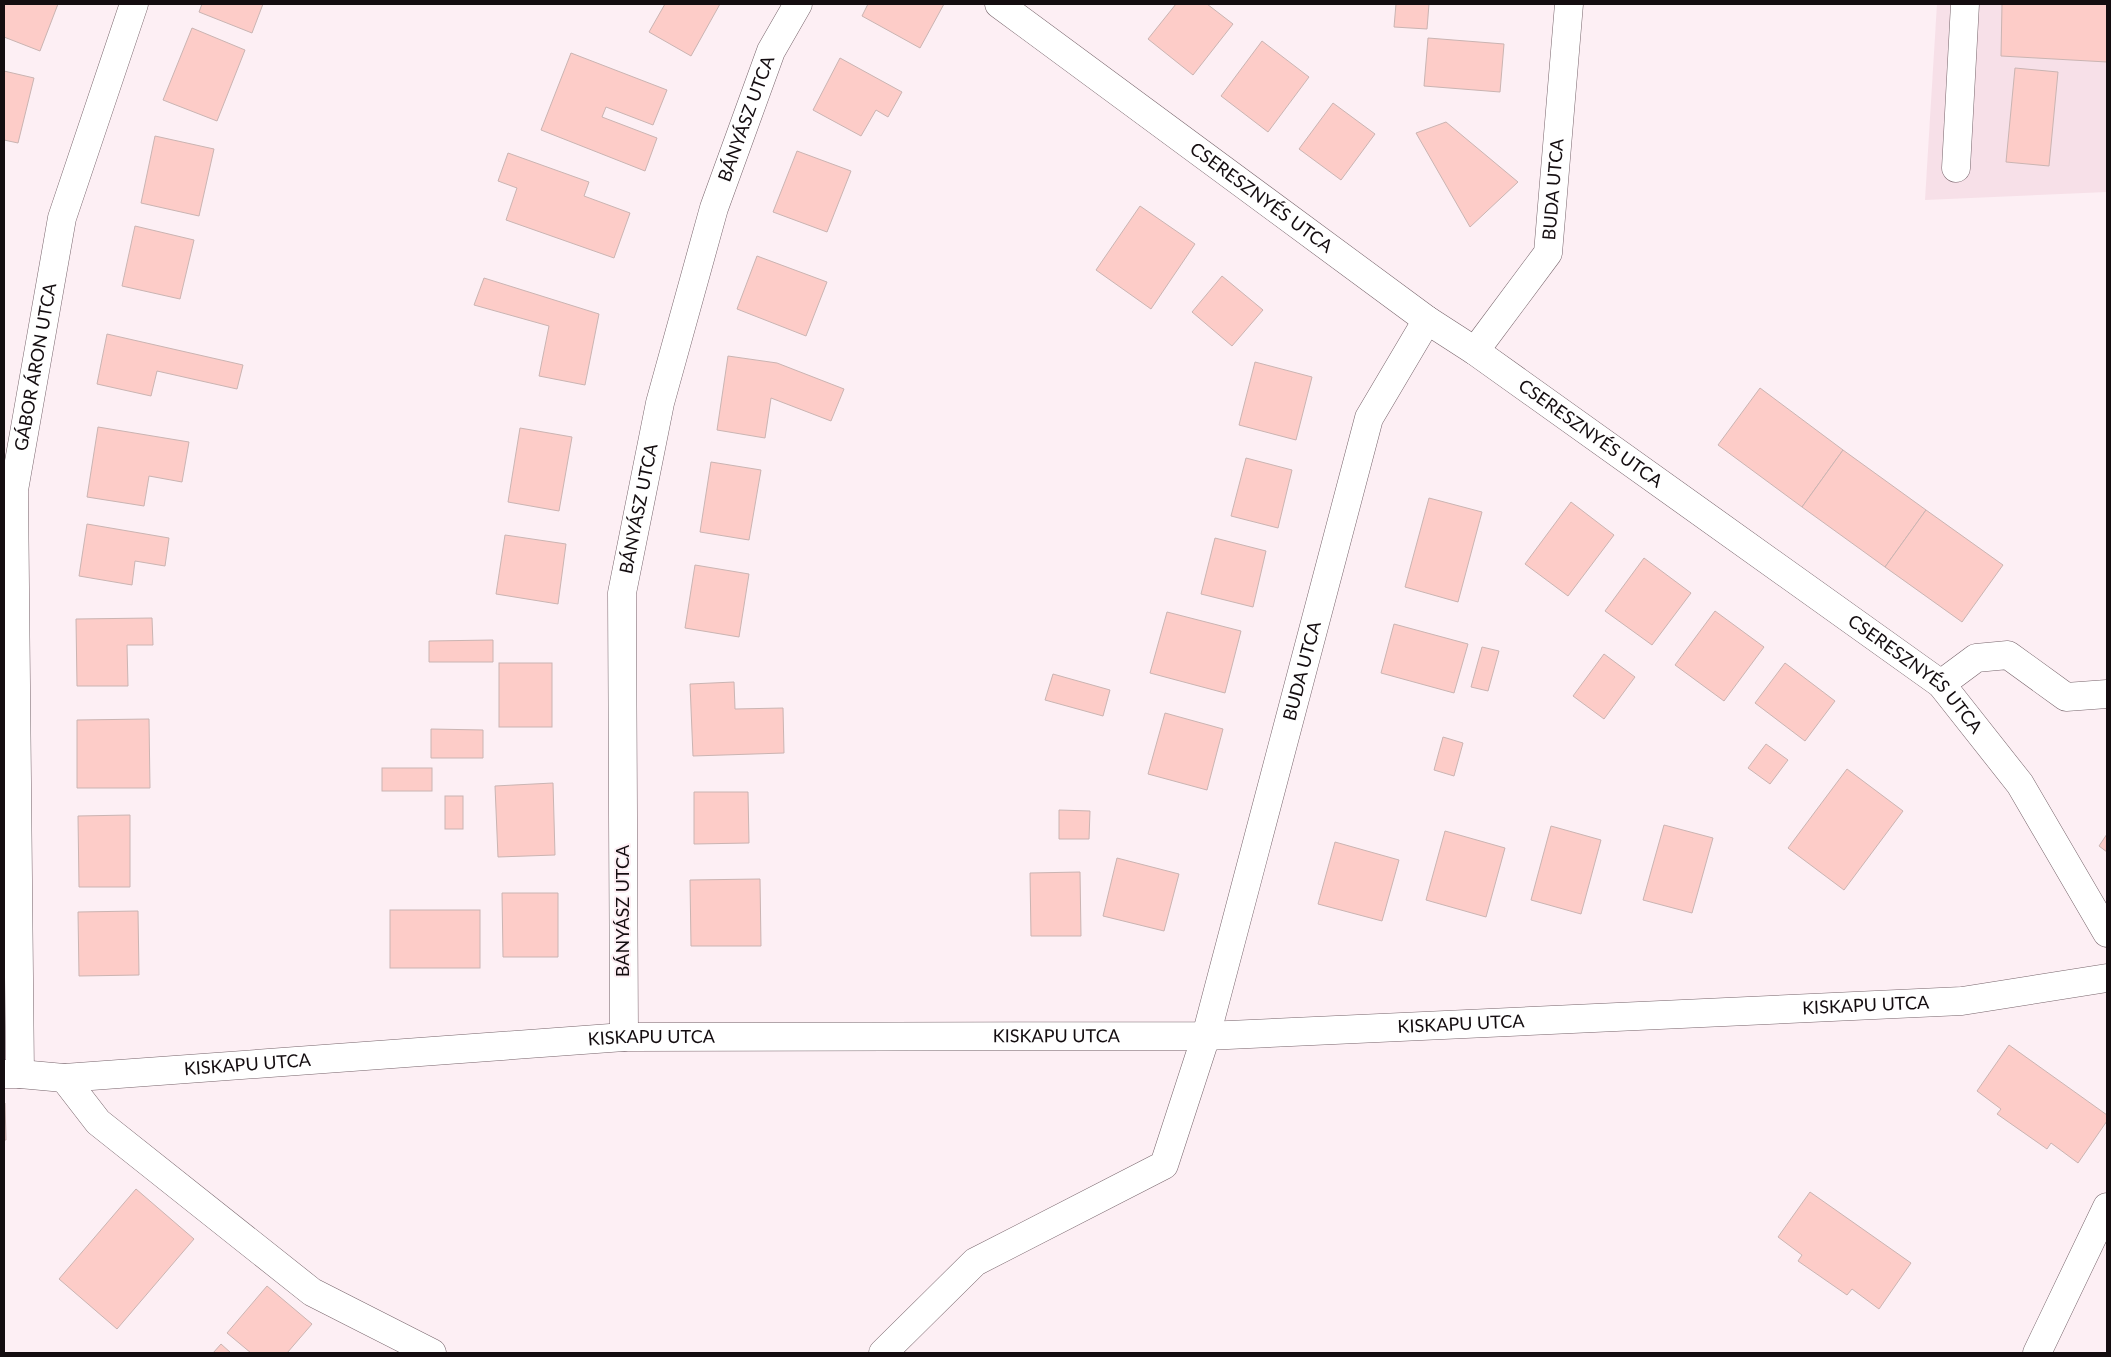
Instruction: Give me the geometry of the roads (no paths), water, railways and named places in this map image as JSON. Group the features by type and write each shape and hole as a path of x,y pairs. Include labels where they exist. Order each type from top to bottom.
{"street":[{"name":"GÁBOR ÁRON UTCA","path":"12,1074 14,490 62,218 134,4"},
{"name":"BÁNYÁSZ UTCA","path":"624,1037 622,593 660,403 714,208 771,51 798,4"},
{"name":"CSERESZNYÉS UTCA","path":"999,4 1427,320 1475,351 1941,684 2020,784 2107,933"},
{"name":"BUDA UTCA","path":"1475,351 1548,253 1569,4"},
{"path":"1956,168 1965,4"},
{"name":"BUDA UTCA","path":"883,1353 975,1262 1164,1166 1206,1036 1370,418 1427,320"},
{"path":"1941,684 1976,658 2008,655 2066,697 2107,694"},
{"name":"KISKAPU UTCA","path":"12,1074 64,1078 624,1037 1206,1036 1962,1001 2107,978"},
{"path":"64,1078 98,1122 312,1292 432,1353"},
{"path":"2037,1353 2107,1207"}]}
